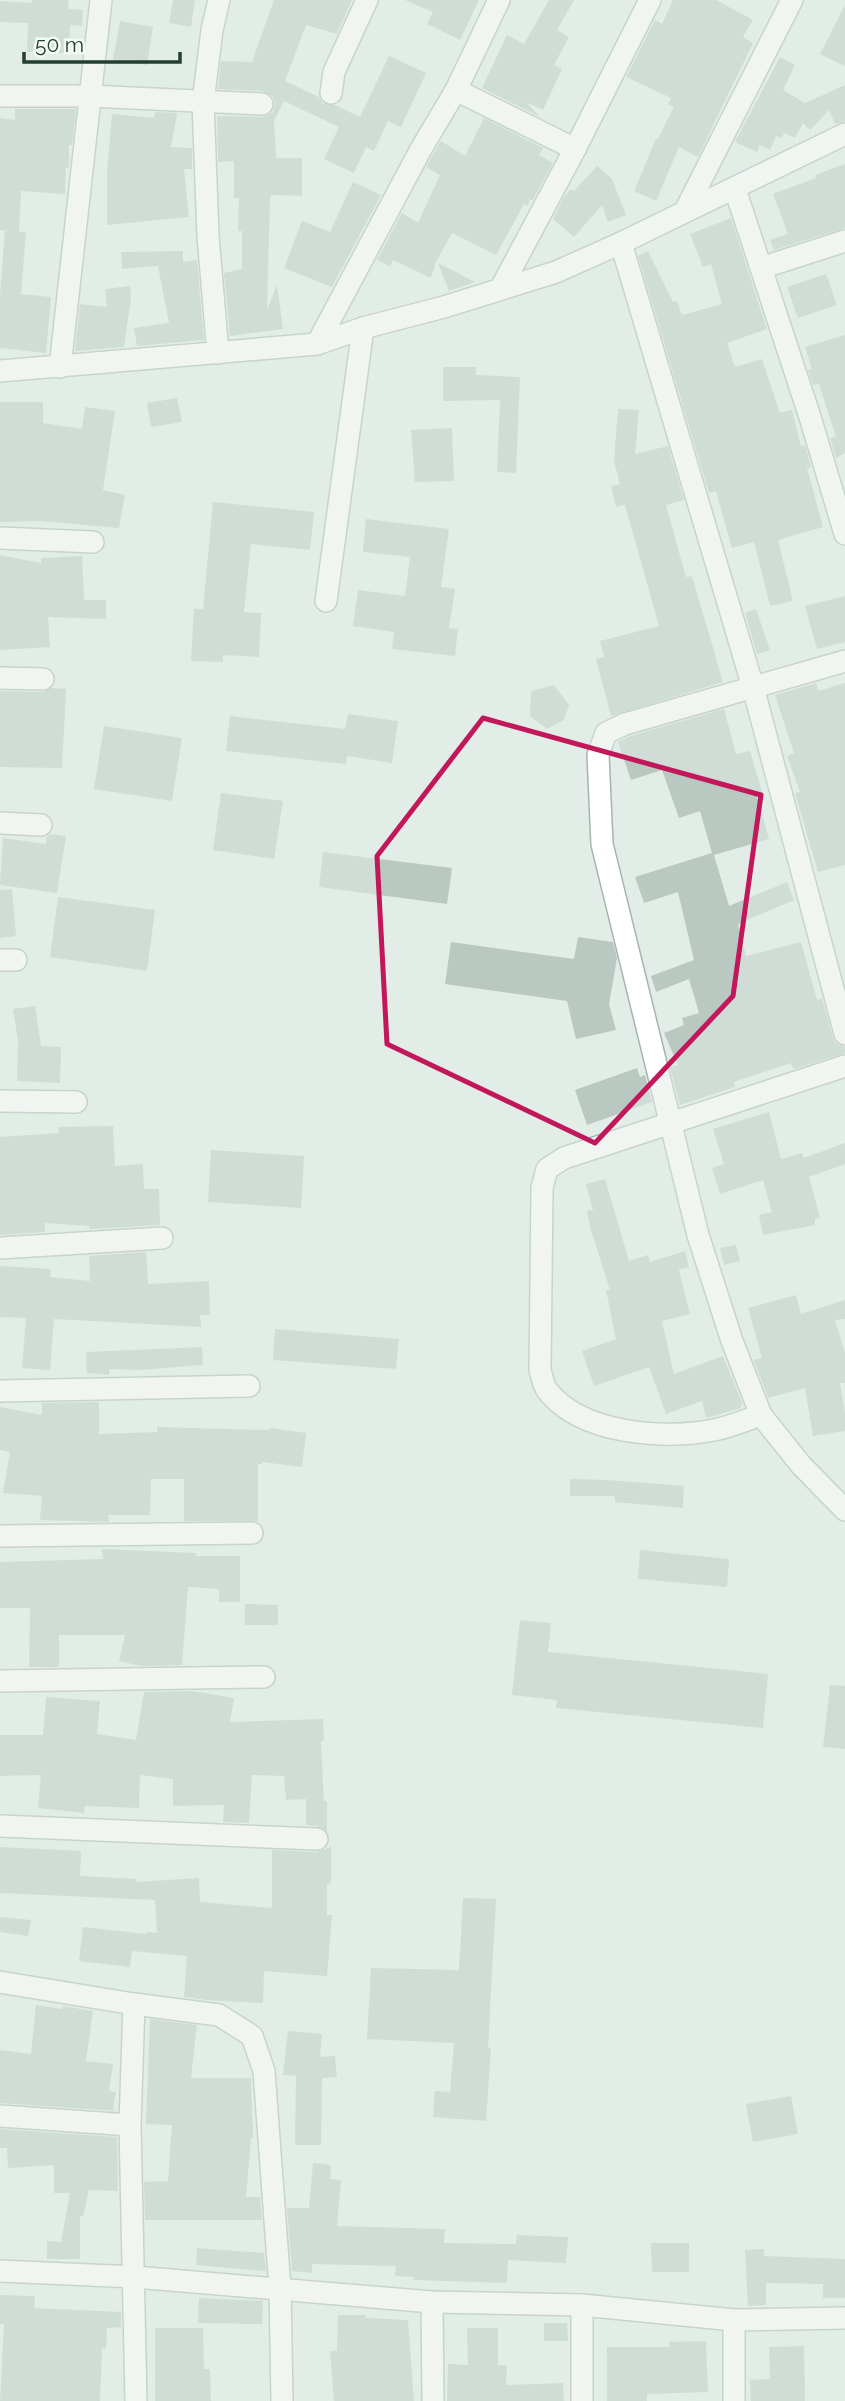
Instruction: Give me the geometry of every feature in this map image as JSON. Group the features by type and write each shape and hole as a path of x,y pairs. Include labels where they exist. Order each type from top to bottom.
{"street":[{"path":"60,367 101,0"},
{"path":"218,353 208,236 203,102 212,30 219,0"},
{"path":"331,93 334,72 367,0"},
{"path":"317,344 421,149 456,90 499,0"},
{"path":"501,288 650,0"},
{"path":"685,211 792,0"},
{"path":"456,90 575,149"},
{"path":"0,96 89,96 262,104"},
{"path":"0,371 317,344 556,272 735,189 845,134"},
{"path":"735,189 810,417 845,534"},
{"path":"761,268 845,241"},
{"path":"621,243 753,687 845,1034"},
{"path":"326,601 363,328"},
{"path":"0,538 93,542"},
{"path":"845,661 625,724 606,733 598,755 603,844 702,1248 732,1341 761,1415 801,1465 845,1510"},
{"path":"0,678 43,679"},
{"path":"0,823 41,825"},
{"path":"761,1415 713,1430 653,1434 605,1426 579,1417 562,1406 545,1388 540,1370 542,1188 547,1169 564,1158 845,1066"},
{"path":"0,1101 76,1102"},
{"path":"0,1248 162,1238"},
{"path":"0,1391 249,1386"},
{"path":"0,1536 252,1532"},
{"path":"0,1681 264,1676"},
{"path":"0,1826 317,1839"},
{"path":"0,1982 219,2015 252,2036 264,2071 280,2288 282,2401"},
{"path":"134,2004 130,2125 136,2401"},
{"path":"0,2116 130,2125"},
{"path":"0,2271 135,2277 432,2302 582,2305 734,2319 845,2318"},
{"path":"432,2302 433,2401"},
{"path":"582,2305 582,2401"},
{"path":"734,2319 734,2401"}],"highlighted area":[{"path":"483,718 761,795 733,996 595,1143 387,1044 377,856"}],"building":[{"path":"32,0 69,0 68,9 83,10 82,26 70,25 69,53 27,52 28,23 0,22 0,1 31,3"},
{"path":"173,0 195,0 191,27 169,23"},
{"path":"274,0 352,0 337,34 306,25 285,81 319,97 323,104 335,105 360,117 389,56 426,73 401,127 388,121 374,151 366,147 354,173 324,159 339,127 284,101 274,121 276,158 302,158 302,196 271,195 270,199 267,310 277,285 283,329 230,336 224,273 242,269 242,231 238,231 239,198 234,198 234,161 218,162 217,116 262,117 273,112 275,104 273,97 263,91 218,89 221,61 252,62"},
{"path":"405,0 479,0 460,40 427,24 433,12"},
{"path":"549,0 574,0 557,30 569,37 554,65 562,69 543,110 526,102 540,117 482,88 507,35 524,44"},
{"path":"673,0 716,0 753,20 743,37 753,43 698,157 679,147 656,201 634,191 656,139 674,107 668,104 671,98 626,77 655,20 662,24"},
{"path":"845,5 845,66 820,54"},
{"path":"120,21 153,27 147,65 113,60"},
{"path":"780,57 795,65 783,90 805,103 845,85 845,121 835,124 829,110 810,130 803,123 795,138 784,133 782,138 776,136 770,150 760,145 757,152 735,142"},
{"path":"15,109 76,109 72,145 69,145 69,168 66,168 65,194 21,191 19,232 26,232 21,294 51,297 46,353 0,348 0,295 5,231 12,231 0,230 0,118 15,120"},
{"path":"155,112 177,113 171,147 192,148 192,169 184,169 189,217 107,225 107,172 112,114 154,118"},
{"path":"484,118 543,148 539,155 553,163 532,201 530,199 528,206 524,204 496,255 452,233 436,262 431,278 393,260 390,266 377,260 402,213 418,223 440,175 426,167 441,141 465,156"},
{"path":"845,164 845,228 774,250 770,240 788,234 773,194"},
{"path":"597,166 612,179 626,215 608,222 602,205 574,237 553,219 564,197 571,189 574,191"},
{"path":"353,182 381,195 332,287 284,268 302,221 330,232"},
{"path":"731,218 767,329 727,343 735,367 762,359 780,413 792,410 801,446 805,445 811,467 807,468 823,527 778,540 793,601 770,606 754,542 732,548 716,491 709,493 638,256 648,251 673,302 677,301 682,315 722,304 711,264 703,267 690,234"},
{"path":"183,251 183,262 197,260 204,340 137,346 134,328 169,323 158,266 122,269 121,252"},
{"path":"438,263 475,282 449,291"},
{"path":"826,274 837,305 798,318 787,287"},
{"path":"130,286 131,298 124,347 75,351 80,304 107,307 105,289"},
{"path":"845,335 845,453 836,458 830,438 836,437 819,384 813,385 808,370 812,369 805,347"},
{"path":"443,367 476,367 476,375 520,377 516,473 497,472 500,400 443,401"},
{"path":"177,398 182,422 151,427 147,403"},
{"path":"0,402 43,402 43,423 82,429 85,407 115,411 103,490 125,495 119,528 40,521 0,522"},
{"path":"618,409 639,410 635,454 668,446 684,500 666,505 686,577 692,576 723,682 611,716 596,659 604,657 600,641 659,626 625,505 616,507 611,486 620,484 614,461"},
{"path":"452,428 454,481 415,482 411,430"},
{"path":"213,502 314,512 310,550 251,544 244,612 261,613 259,657 223,655 223,662 191,661 194,609 203,609"},
{"path":"366,519 449,529 441,587 455,589 449,628 458,629 455,656 392,649 394,632 353,626 358,590 405,596 410,557 363,552"},
{"path":"0,555 41,563 41,558 82,556 84,600 106,600 106,619 48,617 50,647 0,650"},
{"path":"845,596 845,642 817,649 805,606"},
{"path":"756,609 770,650 757,654 745,613"},
{"path":"816,683 818,691 845,683 845,865 818,872 795,793 800,792 787,756 794,753 775,695"},
{"path":"554,685 569,705 564,720 547,729 530,716 531,691"},
{"path":"52,688 66,689 62,768 0,767 0,691 43,692"},
{"path":"724,709 736,754 750,751 763,795 757,797 769,839 714,855 729,906 787,882 794,900 738,924 746,956 801,942 817,1000 822,998 833,1038 836,1044 845,1047 845,1053 794,1069 791,1063 734,1082 735,1087 680,1105 670,1067 678,1065 664,1033 684,1025 682,1018 699,1013 689,979 656,992 651,976 694,960 678,892 644,903 635,877 712,853 700,811 679,818 662,770 631,780 618,742 630,736"},
{"path":"348,714 398,721 392,763 347,756 346,764 226,751 230,716 345,729"},
{"path":"104,726 182,738 172,801 94,789"},
{"path":"221,793 283,801 274,859 213,850"},
{"path":"47,836 66,836 57,893 0,885 3,838 46,844"},
{"path":"323,852 452,868 447,904 319,887"},
{"path":"12,889 16,936 0,938 0,890"},
{"path":"58,897 155,910 147,971 50,957"},
{"path":"578,937 613,942 617,958 609,1004 616,1030 576,1039 567,1001 445,984 451,942 574,959"},
{"path":"35,1006 41,1046 61,1047 60,1083 17,1081 18,1041 13,1009"},
{"path":"637,1068 640,1077 645,1075 652,1102 587,1125 575,1090"},
{"path":"769,1112 781,1159 802,1153 804,1158 845,1143 845,1164 809,1177 820,1218 815,1219 815,1225 763,1235 759,1215 772,1212 763,1180 720,1194 712,1168 724,1164 713,1129"},
{"path":"113,1126 115,1166 143,1164 144,1189 159,1189 160,1225 89,1229 89,1226 45,1223 45,1232 0,1235 0,1137 59,1133 58,1127"},
{"path":"211,1150 304,1156 301,1208 208,1202"},
{"path":"605,1179 629,1261 648,1255 650,1262 685,1251 689,1267 679,1270 690,1314 662,1321 674,1374 723,1356 743,1405 740,1405 741,1408 706,1418 702,1401 666,1414 649,1367 594,1386 582,1351 616,1339 606,1290 610,1290 587,1211 593,1210 586,1184"},
{"path":"736,1245 740,1261 724,1265 720,1248"},
{"path":"146,1252 148,1284 209,1281 210,1315 200,1315 201,1327 54,1319 50,1370 22,1368 26,1318 0,1317 0,1266 51,1269 50,1277 90,1281 89,1256"},
{"path":"796,1295 801,1314 845,1300 845,1319 835,1320 845,1353 845,1383 840,1383 845,1431 813,1436 805,1388 768,1398 754,1360 762,1358 748,1308"},
{"path":"275,1329 399,1339 396,1369 273,1360"},
{"path":"202,1347 203,1365 139,1370 109,1369 109,1375 87,1373 86,1352"},
{"path":"99,1402 99,1434 157,1432 157,1427 270,1428 306,1433 302,1467 262,1462 258,1464 258,1521 184,1521 184,1479 151,1479 150,1515 108,1515 109,1522 40,1520 42,1496 3,1493 10,1452 0,1450 0,1407 42,1415 42,1403"},
{"path":"570,1479 684,1486 683,1508 615,1502 615,1496 570,1496"},
{"path":"102,1549 196,1553 195,1556 240,1556 240,1602 219,1602 219,1589 188,1587 182,1665 141,1666 119,1661 125,1635 59,1635 59,1667 29,1667 30,1608 0,1608 0,1562 103,1559"},
{"path":"640,1550 729,1559 727,1587 638,1579"},
{"path":"245,1604 278,1605 278,1625 245,1625"},
{"path":"520,1620 551,1623 548,1652 768,1674 763,1728 556,1708 557,1700 512,1695"},
{"path":"830,1685 845,1686 845,1749 823,1747"},
{"path":"192,1691 234,1698 230,1722 323,1719 324,1741 321,1741 327,1832 318,1826 306,1825 306,1799 286,1800 284,1776 252,1775 249,1823 223,1822 224,1805 173,1806 173,1779 140,1775 139,1808 85,1806 84,1813 38,1808 41,1775 0,1776 0,1735 43,1735 46,1697 100,1701 97,1734 136,1740 144,1692"},
{"path":"0,1847 81,1851 80,1876 136,1879 136,1882 199,1878 200,1902 272,1908 272,1850 316,1852 331,1847 331,1883 327,1884 327,1915 332,1915 327,1976 264,1971 263,2003 206,2000 184,1997 187,1956 132,1951 130,1967 79,1961 83,1927 157,1933 155,1900 0,1893"},
{"path":"463,1898 496,1899 486,2121 433,2117 435,2091 450,2092 454,2043 367,2039 371,1968 459,1970"},
{"path":"0,1917 31,1920 28,1936 0,1932"},
{"path":"36,2005 93,2011 86,2061 113,2064 109,2091 116,2092 113,2109 117,2111 0,2103 0,2050 31,2054"},
{"path":"150,2019 197,2025 191,2078 251,2078 253,2138 246,2197 260,2197 262,2220 145,2220 144,2182 168,2181 172,2125 146,2124"},
{"path":"288,2031 322,2034 320,2057 335,2056 337,2077 322,2078 321,2145 295,2145 296,2076 283,2075"},
{"path":"791,2096 798,2134 753,2142 746,2104"},
{"path":"0,2129 117,2137 118,2191 89,2190 83,2217 80,2216 80,2259 47,2259 47,2241 61,2242 70,2193 54,2193 54,2165 8,2168 7,2148 0,2148"},
{"path":"313,2163 331,2165 330,2179 341,2180 337,2226 445,2229 444,2243 516,2244 517,2235 568,2237 566,2263 508,2260 507,2283 414,2280 414,2277 395,2276 396,2266 312,2264 312,2273 292,2271 287,2208 309,2208"},
{"path":"651,2243 689,2243 689,2272 652,2272"},
{"path":"197,2248 264,2253 266,2271 196,2265"},
{"path":"764,2249 764,2256 845,2259 845,2298 823,2298 823,2284 766,2283 766,2305 748,2306 745,2250"},
{"path":"0,2295 35,2296 34,2308 121,2312 121,2327 107,2328 106,2349 102,2348 100,2401 0,2401 4,2324 0,2324"},
{"path":"199,2298 263,2301 262,2324 198,2323"},
{"path":"338,2315 408,2320 414,2401 334,2401 330,2351 337,2351"},
{"path":"544,2323 567,2323 568,2341 544,2341"},
{"path":"155,2328 203,2328 204,2369 210,2369 211,2401 155,2401"},
{"path":"467,2328 498,2328 498,2365 507,2366 506,2385 563,2383 564,2401 447,2401 448,2364 468,2365"},
{"path":"706,2341 708,2392 647,2394 647,2401 607,2401 607,2347 669,2347 669,2342"},
{"path":"804,2346 805,2401 751,2401 750,2380 770,2379 769,2347"}]}
